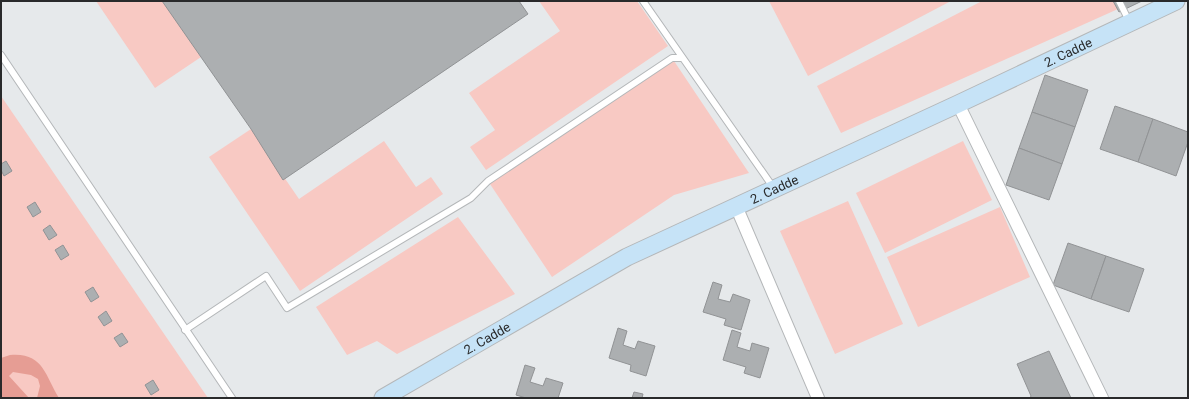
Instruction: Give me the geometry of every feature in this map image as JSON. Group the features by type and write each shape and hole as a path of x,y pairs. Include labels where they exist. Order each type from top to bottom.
{"street":[{"name":"2. Cadde","path":"383,398 627,257 958,104 1176,1"},
{"path":"958,104 1102,398"},
{"path":"736,206 818,398"}],"lane":[{"path":"643,1 774,188"},
{"path":"1119,1 1130,22"},
{"path":"1,55 232,398"},
{"path":"185,330 266,276 287,308 471,198 488,181 672,58 682,58"}],"shaded area":[{"path":"96,1 163,1 201,57 155,88"},
{"path":"539,1 637,1 668,46 486,170 470,147 495,130 469,93 560,31"},
{"path":"769,1 951,1 808,76"},
{"path":"982,1 1114,1 1118,9 841,133 817,86"},
{"path":"672,58 749,173 674,195 552,277 488,181"},
{"path":"1,96 208,398 1,398"},
{"path":"251,129 299,199 384,141 416,187 431,177 443,194 300,291 209,157"},
{"path":"963,141 992,200 885,253 856,193"},
{"path":"848,201 903,324 835,354 780,231"},
{"path":"1000,207 1030,277 918,327 887,257"},
{"path":"458,217 515,294 397,354 377,341 347,355 316,307"},
{"path":"10,355 30,357 36,361 46,373 59,398 37,398 40,386 38,379 31,375 13,372 9,376 29,398 1,398 1,358"}],"building":[{"path":"162,1 519,1 528,14 283,180 251,129"},
{"path":"1113,1 1142,1 1119,12"},
{"path":"1045,75 1088,90 1075,127 1032,112"},
{"path":"1115,106 1153,119 1138,162 1100,149"},
{"path":"1032,112 1075,127 1062,164 1019,148"},
{"path":"1153,119 1188,132 1188,142 1176,176 1138,162"},
{"path":"1019,148 1062,164 1049,200 1006,185"},
{"path":"6,161 12,171 4,176 1,170 1,164"},
{"path":"35,202 41,212 33,217 27,207"},
{"path":"50,225 57,235 49,240 43,230"},
{"path":"1068,243 1106,256 1091,299 1053,285"},
{"path":"63,245 69,255 61,260 55,250"},
{"path":"1106,256 1144,269 1129,312 1091,299"},
{"path":"713,282 722,285 718,299 730,302 733,294 750,300 741,330 724,325 726,319 703,312"},
{"path":"93,287 99,297 91,302 85,292"},
{"path":"106,311 112,321 104,326 98,317"},
{"path":"618,328 627,331 623,345 635,349 638,341 655,346 646,376 630,371 631,365 609,358"},
{"path":"732,330 741,333 737,347 750,351 752,343 769,348 760,378 744,373 746,367 723,360"},
{"path":"122,333 128,342 120,347 114,338"},
{"path":"1049,351 1071,398 1030,398 1031,396 1017,364"},
{"path":"525,365 535,368 530,382 543,386 546,378 563,383 558,398 526,398 516,395"},
{"path":"153,380 159,390 151,395 145,385"},
{"path":"634,392 643,394 642,398 632,398"}]}
